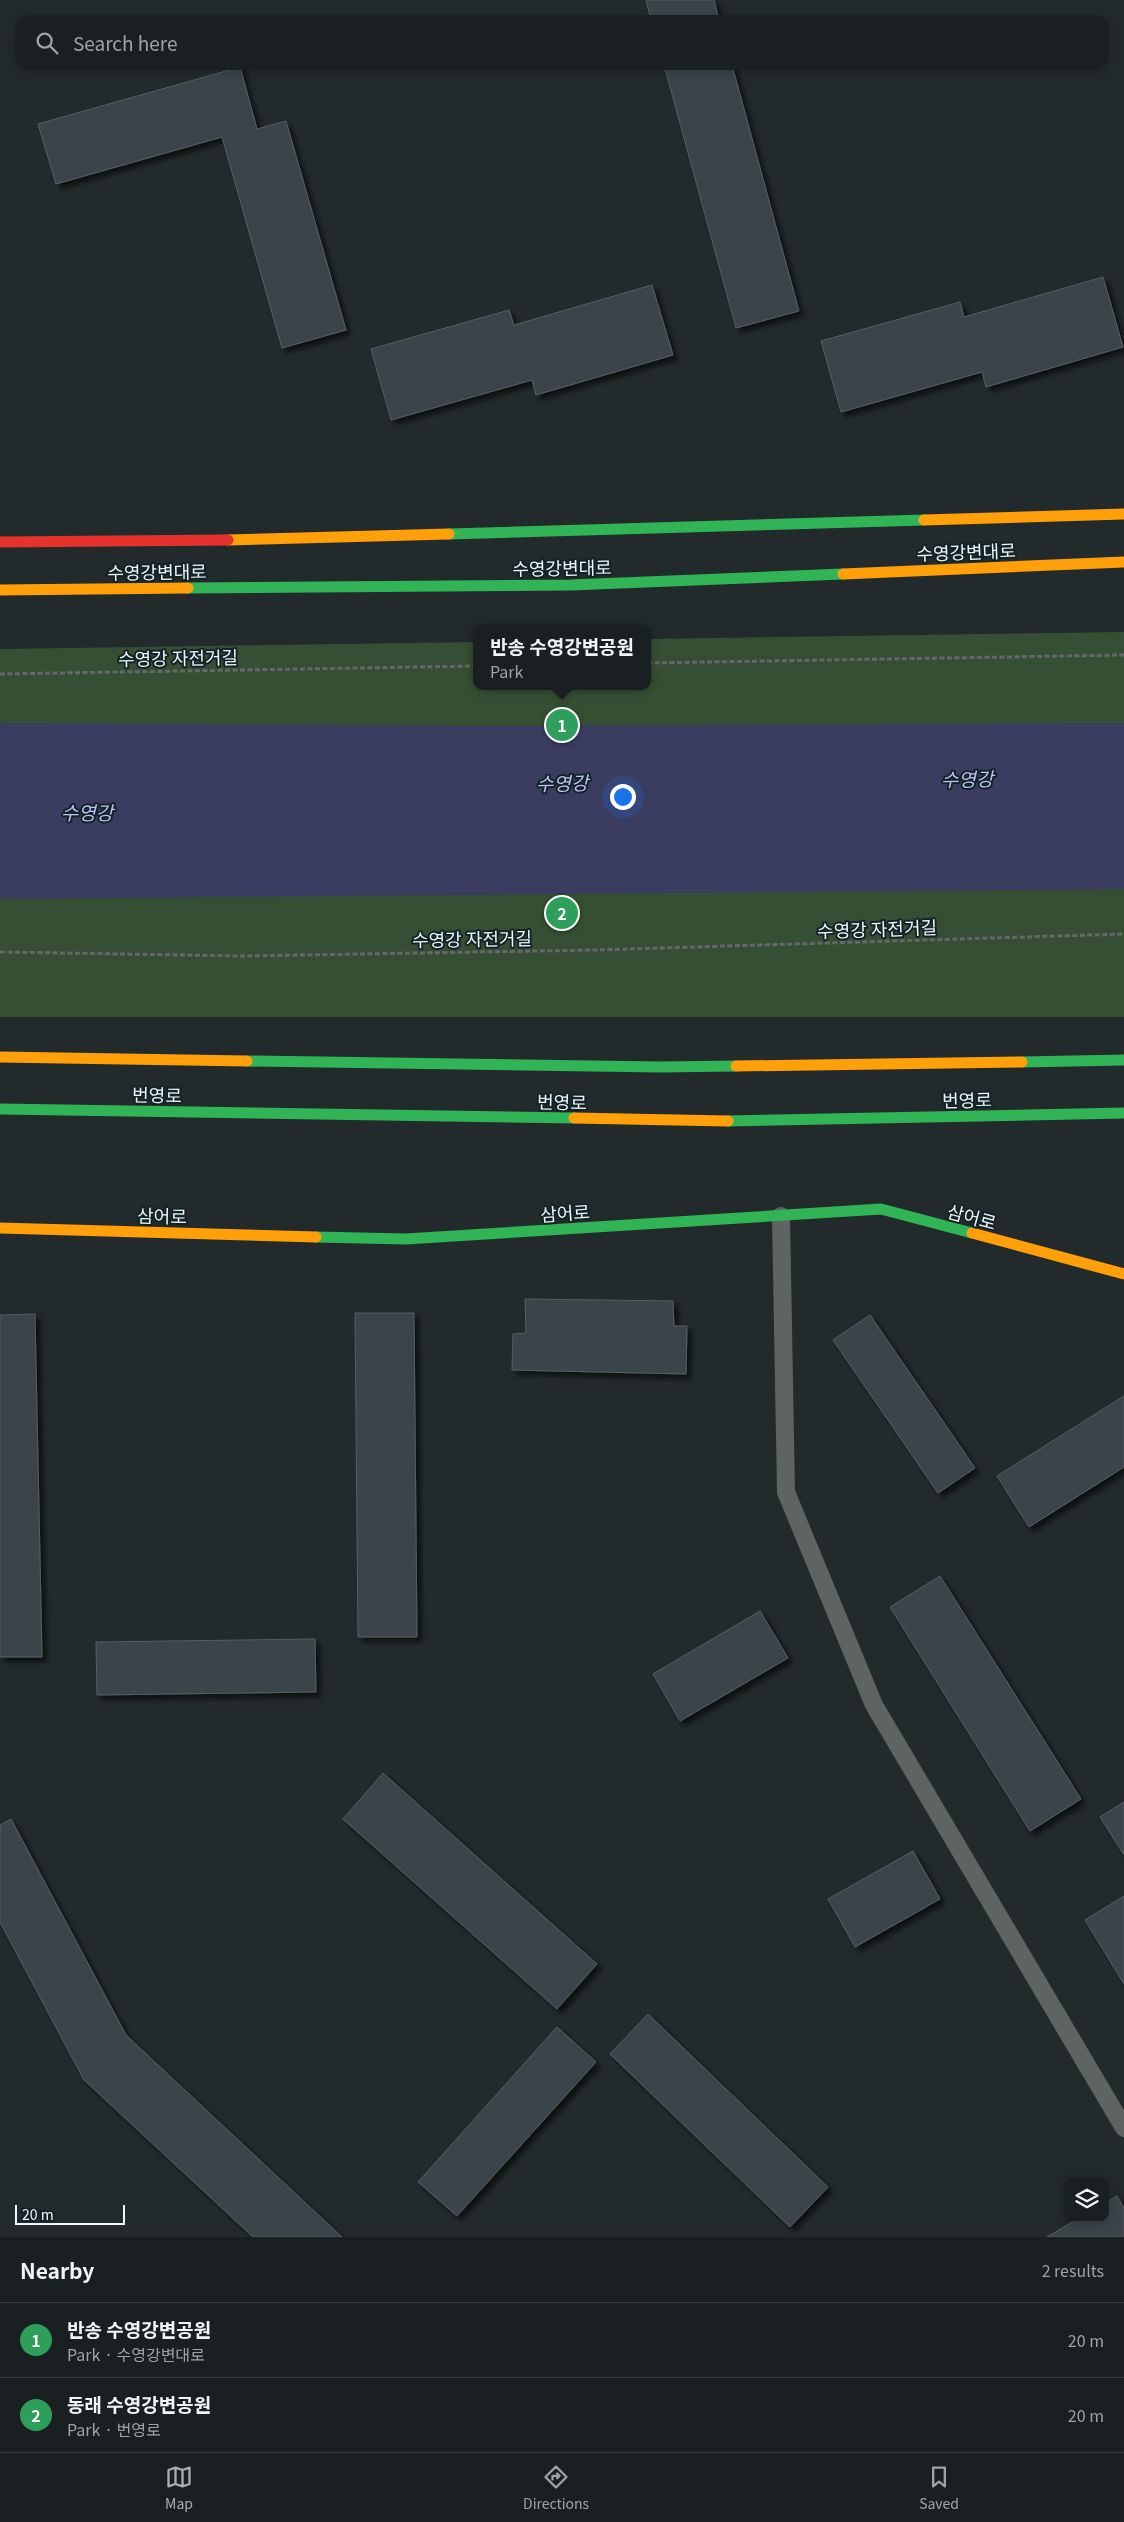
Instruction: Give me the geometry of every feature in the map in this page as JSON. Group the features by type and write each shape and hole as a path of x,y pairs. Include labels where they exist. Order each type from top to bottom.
{"main road":[{"name":"수영강변대로","path":"0,542 281,539 1124,514"},
{"name":"수영강변대로","path":"0,590 570,585 1124,562"},
{"name":"번영로","path":"0,1057 660,1067 1124,1060"},
{"name":"번영로","path":"0,1109 742,1122 1124,1113"},
{"name":"삼어로","path":"0,1228 406,1239 881,1209 1124,1274"}],"lane":[{"path":"781,1216 786,1492 874,1705 1124,2128"}],"path":[{"path":"651,663 1124,655"},
{"name":"수영강 자전거길","path":"0,674 473,666"},
{"name":"수영강 자전거길","path":"0,952 242,956 556,951 1124,934"}],"green space":[{"path":"1124,632 1124,1017 0,1017 0,649 473,642 473,690 651,690 651,639"}],"water":[{"name":"수영강","path":"0,723 484,726 1124,723 1124,889 0,899"}],"building":[{"path":"646,0 714,0 718,15 650,15"},
{"path":"229,70 241,70 257,129 286,121 346,330 282,348 222,137 56,184 38,124"},
{"path":"665,70 733,70 799,311 736,328"},
{"path":"1103,277 1123,347 986,387 982,372 841,412 821,341 960,302 964,317"},
{"path":"652,285 673,355 536,395 532,380 391,420 371,349 509,310 514,325"},
{"path":"525,1299 673,1301 674,1326 687,1326 686,1374 512,1370 513,1334 526,1333"},
{"path":"355,1313 414,1313 417,1637 358,1637"},
{"path":"35,1314 42,1657 0,1657 0,1315"},
{"path":"870,1315 975,1468 938,1493 833,1340"},
{"path":"1124,1396 1124,1467 1029,1527 997,1476"},
{"path":"940,1576 1081,1799 1030,1831 890,1607"},
{"path":"760,1611 788,1658 680,1721 653,1674"},
{"path":"315,1639 316,1692 97,1695 96,1642"},
{"path":"383,1773 597,1964 557,2009 343,1819"},
{"path":"1124,1802 1124,1855 1100,1817"},
{"path":"11,1819 126,2035 342,2237 253,2237 84,2080 0,1922 0,1825"},
{"path":"913,1851 940,1899 855,1947 828,1899"},
{"path":"1124,1896 1124,1984 1085,1920"},
{"path":"648,2014 828,2187 790,2227 610,2054"},
{"path":"557,2027 596,2062 457,2216 418,2182"},
{"path":"1117,2196 1124,2208 1124,2237 1047,2237 1072,2222 1109,2222 1109,2201"}],"traffic: fast":[{"path":"449,534 924,520"},
{"path":"188,588 571,585 843,574"},
{"path":"1022,1062 1124,1060"},
{"path":"247,1061 660,1067 736,1066"},
{"path":"0,1109 574,1118"},
{"path":"728,1121 1124,1113"},
{"path":"316,1237 406,1239 881,1209 972,1233"}],"traffic: slow":[{"path":"924,520 1124,514"},
{"path":"228,540 449,534"},
{"path":"843,574 1124,562"},
{"path":"0,590 188,588"},
{"path":"0,1057 247,1061"},
{"path":"736,1066 1022,1062"},
{"path":"574,1118 728,1121"},
{"path":"0,1228 316,1237"},
{"path":"972,1233 1124,1274"}],"traffic: jam":[{"path":"0,542 228,540"}],"place":[{"name":"반송 수영강변공원","path":"562,725"},
{"name":"동래 수영강변공원","path":"562,913"}]}
